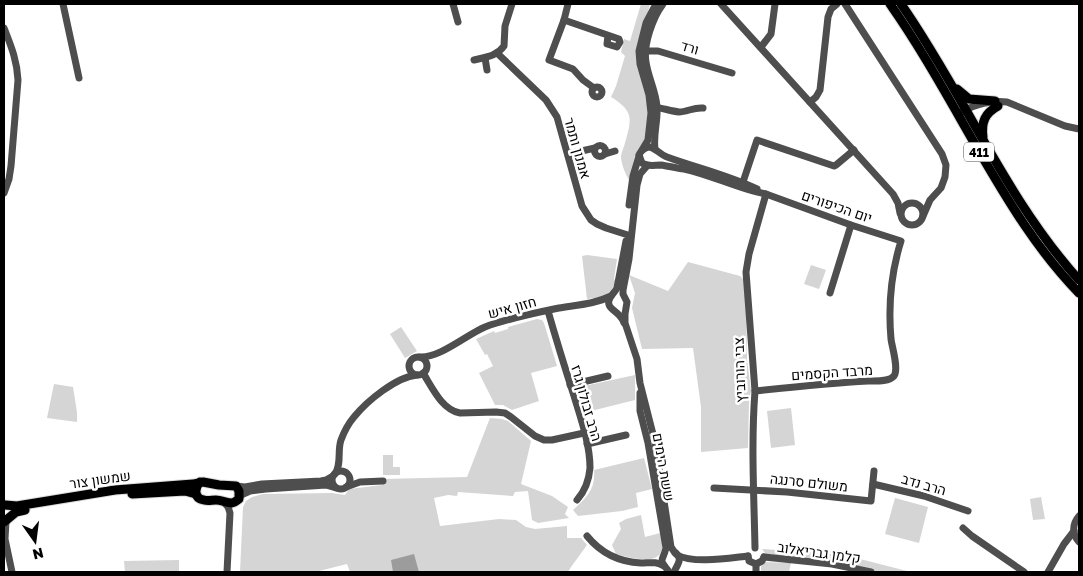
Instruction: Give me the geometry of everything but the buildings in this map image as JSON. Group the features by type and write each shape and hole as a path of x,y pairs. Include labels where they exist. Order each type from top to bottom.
{"main road":[{"name":"411","path":"890,4 963,114 984,142 1009,186 1044,238 1079,280"},
{"name":"411","path":"902,4 923,36 950,84 963,114 1002,190 1037,244 1079,293"},
{"path":"950,84 969,99 997,104"},
{"path":"984,142 982,129 984,118 997,104"},
{"path":"196,494 196,488 200,482"},
{"name":"שמשון צור","path":"4,505 17,506 114,490 200,482 236,486"},
{"path":"236,486 239,490 238,499"},
{"name":"שמשון צור","path":"6,520 19,511 122,495 180,491 196,494 202,500 231,503 238,499"},
{"path":"4,505 9,511 6,520"}],"street":[{"path":"63,4 79,78"},
{"path":"454,4 458,22"},
{"path":"474,60 497,53 504,46 505,26 512,4"},
{"path":"568,4 549,60 573,69 594,88"},
{"path":"654,107 648,140 632,176 629,236 629,259 623,290 627,302 621,311 613,310 609,302 618,286 629,236 638,179 642,171 656,163 658,158 654,141 654,107 640,64 646,23 660,4"},
{"path":"721,4 893,194 898,203 902,220 909,225 914,225 918,223 930,200 941,188 945,178 946,165 942,154 845,4"},
{"path":"760,47 771,34 775,4"},
{"path":"810,102 820,90 828,17 831,9 838,4"},
{"path":"564,20 608,36"},
{"path":"4,28 14,54 18,80 11,166 4,193"},
{"name":"ורד","path":"642,52 658,51 732,73"},
{"name":"אמנון ותמר","path":"497,53 546,100 557,117 582,206 591,220 606,228 629,236"},
{"path":"485,58 488,70"},
{"path":"963,114 997,104 1033,113 1065,126 1079,129"},
{"path":"654,107 678,112 684,112 696,107 703,108"},
{"path":"743,182 757,140 834,166 854,150"},
{"path":"568,154 596,148 599,145 604,146 605,154 615,151"},
{"path":"641,153 647,147 656,151"},
{"name":"יום הכיפורים","path":"656,151 666,157 711,170 743,182 766,194"},
{"path":"641,153 642,163 650,166"},
{"name":"יום הכיפורים","path":"650,166 667,166 715,177 901,241"},
{"name":"צבי הורוביץ","path":"756,548 754,391 746,272 749,254 766,194"},
{"path":"893,194 900,199 914,203 922,204 930,200"},
{"path":"900,213 904,205 914,203 922,209 923,216"},
{"path":"830,294 851,225"},
{"name":"מרבד הקסמים","path":"754,391 887,380 894,376 896,370 891,339 890,298 893,268 901,241"},
{"path":"612,296 620,294 624,297"},
{"name":"חזון איש","path":"420,357 435,355 484,328 515,318 586,304 612,296"},
{"name":"חזון איש","path":"586,304 599,305 613,310"},
{"name":"ששת הימים","path":"626,306 626,325 636,359 655,442 671,547 676,554"},
{"name":"ששת הימים","path":"613,310 626,325"},
{"name":"הרב זבולון גרז","path":"548,311 587,444 589,474 586,486 577,500"},
{"name":"חזון איש","path":"334,475 340,458 341,441 351,421 360,410 397,382 422,372 450,347"},
{"path":"420,357 427,362 422,372 411,372 409,365 413,358 420,357"},
{"name":"חזון איש","path":"397,382 409,365"},
{"path":"422,372 444,405 453,412 503,413 512,417 535,436 544,440 584,433"},
{"path":"570,385 608,376"},
{"name":"ששת הימים","path":"640,383 640,411 648,443 666,548 663,555"},
{"path":"587,444 626,436"},
{"path":"340,458 347,474 353,480 360,482 382,482"},
{"path":"236,486 245,487 262,484 322,481 341,471 347,474 349,482 346,488"},
{"name":"משולם סרנגה","path":"714,488 787,492 871,501 874,471"},
{"path":"334,475 332,483 336,488"},
{"path":"232,572 234,514 238,499 250,491 266,488 326,485 341,489 360,482"},
{"name":"הרב נדב","path":"873,484 924,496 968,511"},
{"path":"223,501 230,513 228,572"},
{"path":"1079,516 1074,523 1074,531 1079,542"},
{"path":"6,520 4,538 12,572"},
{"path":"963,528 1024,572"},
{"path":"1048,572 1074,531"},
{"path":"587,536 600,549 612,556 634,562 659,563 666,569 671,570 702,559"},
{"path":"756,548 762,552 764,557 762,561 756,564 751,563 748,556 751,550 756,548"},
{"path":"651,562 670,552 687,559 748,556"},
{"path":"676,554 680,560 676,568"},
{"path":"663,555 662,561 666,569"},
{"name":"קלמן גבריאלוב","path":"764,557 832,564 871,572"},
{"path":"756,564 756,572"}],"shaded area":[{"path":"641,4 650,4 638,52 649,98 647,139 629,180 621,158 629,128 629,116 624,107 611,97 625,56 621,52 624,39 630,41"},
{"path":"582,256 617,259 614,286 608,293 597,298 587,299"},
{"path":"688,262 740,276 745,281 747,359 751,391 748,448 701,452 701,407 693,348 642,349 632,308 635,293 629,275 668,291"},
{"path":"811,265 826,270 819,289 804,284"},
{"path":"537,319 542,320 544,323 557,366 531,373 539,401 512,410 503,405 495,405 479,373 493,366 476,339 494,331 495,333 508,329 508,327"},
{"path":"401,327 417,351 405,358 390,334"},
{"path":"635,375 635,400 583,413 575,388"},
{"path":"54,384 73,387 77,422 47,418"},
{"path":"791,408 795,445 771,448 767,411"},
{"path":"490,418 508,421 531,441 521,484 552,496 568,507 565,514 569,518 538,523 532,520 528,491 515,492 513,496 458,492 457,496 448,495 434,498 440,526 499,519 516,520 526,527 535,529 567,526 567,538 581,538 587,545 568,572 350,572 347,564 315,572 240,572 243,507 246,501 252,497 263,494 332,493 345,495 349,489 382,485 382,479 467,477"},
{"path":"383,455 393,455 393,467 400,467 400,475 383,475"},
{"path":"644,458 652,489 636,493 638,507 622,511 578,516 573,510 592,488 594,470"},
{"path":"1041,497 1045,519 1033,520 1030,499"},
{"path":"895,498 928,507 919,543 885,534"},
{"path":"641,515 645,537 660,533 662,549 660,555 655,558 642,559 616,554 612,545 621,529 619,523"},
{"path":"762,549 825,553 864,560 911,572 880,572 833,561 766,554"},
{"path":"414,554 419,572 393,572 391,560"},
{"path":"179,560 179,572 125,572 124,561"},
{"path":"765,562 791,563 789,572 761,572 761,566"}]}
